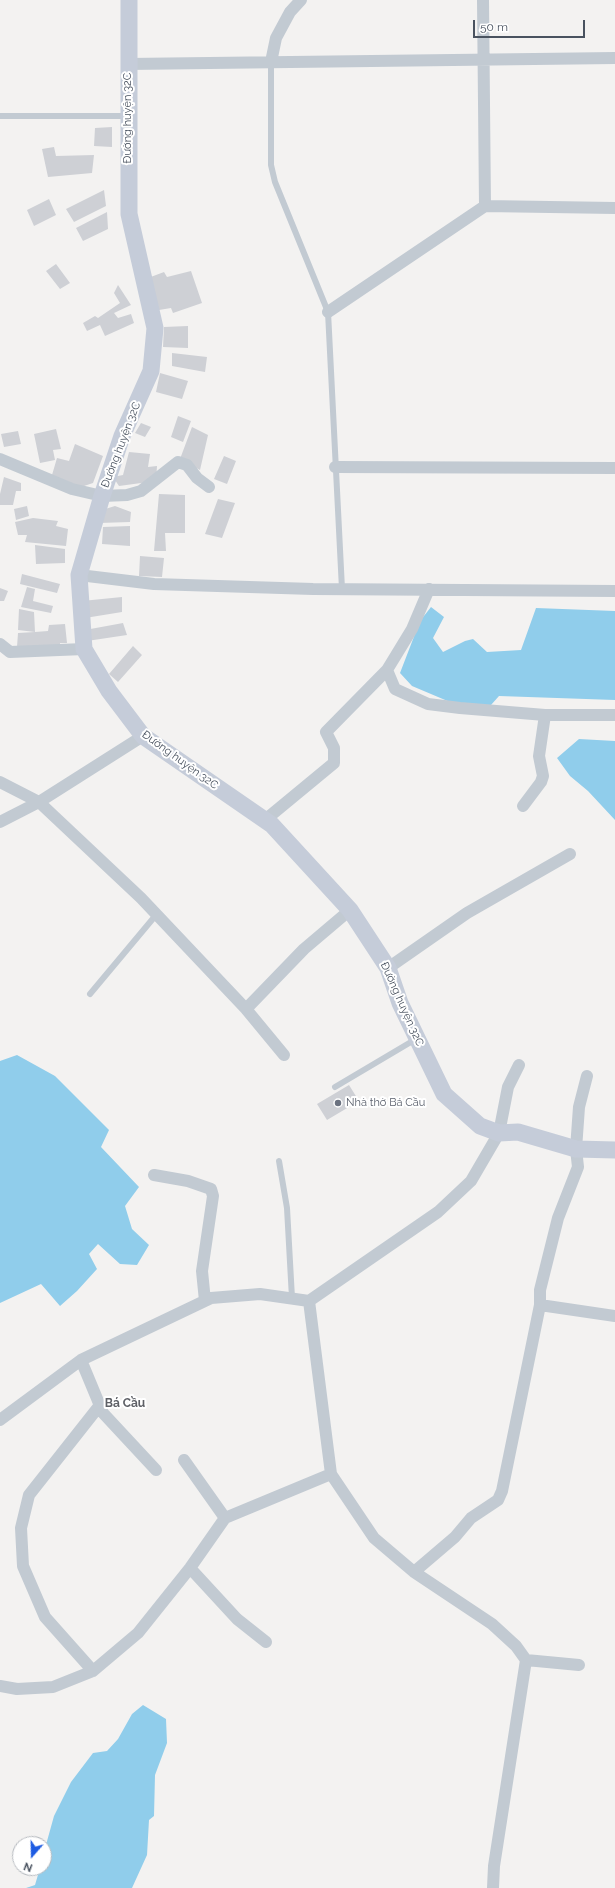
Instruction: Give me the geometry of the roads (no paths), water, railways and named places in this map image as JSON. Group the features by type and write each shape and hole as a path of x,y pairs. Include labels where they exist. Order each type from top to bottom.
{"street":[{"name":"Đường huyện 32C","path":"128,0 129,214 155,328 151,370 122,436 102,496 79,574 84,649 109,691 143,736 272,825 350,910 388,968 400,1004 444,1094 480,1126 499,1133 518,1132 576,1149 615,1150"},
{"path":"271,62 276,38 290,12 301,0"},
{"path":"483,0 485,206"},
{"path":"128,64 615,58"},
{"path":"328,312 485,206 615,208"},
{"path":"0,459 72,489 102,496 127,495 141,491 178,462 187,466 197,478 209,487"},
{"path":"336,466 615,468"},
{"path":"79,574 154,584 342,589 615,591"},
{"path":"265,820 334,763 334,748 326,732 387,670 412,628 429,590"},
{"path":"0,644 10,652 84,649"},
{"path":"387,670 395,689 428,704 545,715 615,715"},
{"path":"523,806 541,782 543,776 539,756 545,715"},
{"path":"0,822 39,802 143,736"},
{"path":"0,782 39,802 156,914 246,1009 284,1055"},
{"path":"388,968 466,913 570,854"},
{"path":"246,1009 304,949 350,910"},
{"path":"0,1420 81,1360 211,1298 260,1294 309,1301 438,1212 471,1181 499,1133 508,1087 520,1065"},
{"path":"414,1572 455,1537 472,1518 498,1500 502,1491 540,1304 540,1290 558,1218 578,1167 576,1149 579,1107 587,1076"},
{"path":"154,1175 188,1181 211,1188 213,1196 202,1271 205,1301"},
{"path":"309,1301 331,1474 374,1538 414,1572 492,1624 516,1646 526,1660 496,1858 493,1888"},
{"path":"540,1304 615,1316"},
{"path":"81,1360 103,1413 156,1470"},
{"path":"92,1671 45,1617 23,1566 21,1528 29,1495 100,1405"},
{"path":"184,1460 225,1518"},
{"path":"0,1686 17,1689 53,1687 92,1671 138,1632 190,1568 225,1518 331,1474"},
{"path":"190,1568 237,1619 266,1642"},
{"path":"526,1660 579,1665"}],"lane":[{"path":"271,62 271,165 276,182 328,312 342,589"},
{"path":"0,116 128,116"},
{"path":"90,994 156,914"},
{"path":"335,1087 417,1038"},
{"path":"280,1161 287,1208 292,1298"}],"water":[{"path":"431,607 444,617 433,638 443,652 465,641 473,639 487,652 521,650 536,608 615,611 615,700 499,696 491,705 457,705 412,686 400,673 420,621"},
{"path":"579,739 615,741 615,820 588,791 570,776 557,758"},
{"path":"17,1055 55,1076 109,1130 101,1147 139,1187 125,1206 132,1229 149,1245 137,1265 120,1264 98,1244 89,1254 97,1269 77,1291 60,1306 41,1284 0,1303 0,1061"},
{"path":"143,1705 166,1719 167,1743 155,1775 154,1816 149,1820 147,1855 132,1888 26,1888 35,1885 38,1876 52,1876 52,1836 48,1836 54,1816 71,1782 93,1753 107,1751 118,1739 132,1714"}],"place":[{"name":"Nhà thờ Bá Cầu","path":"338,1103"}],"district":[{"name":"Bá Cầu","path":"125,1403"}]}
